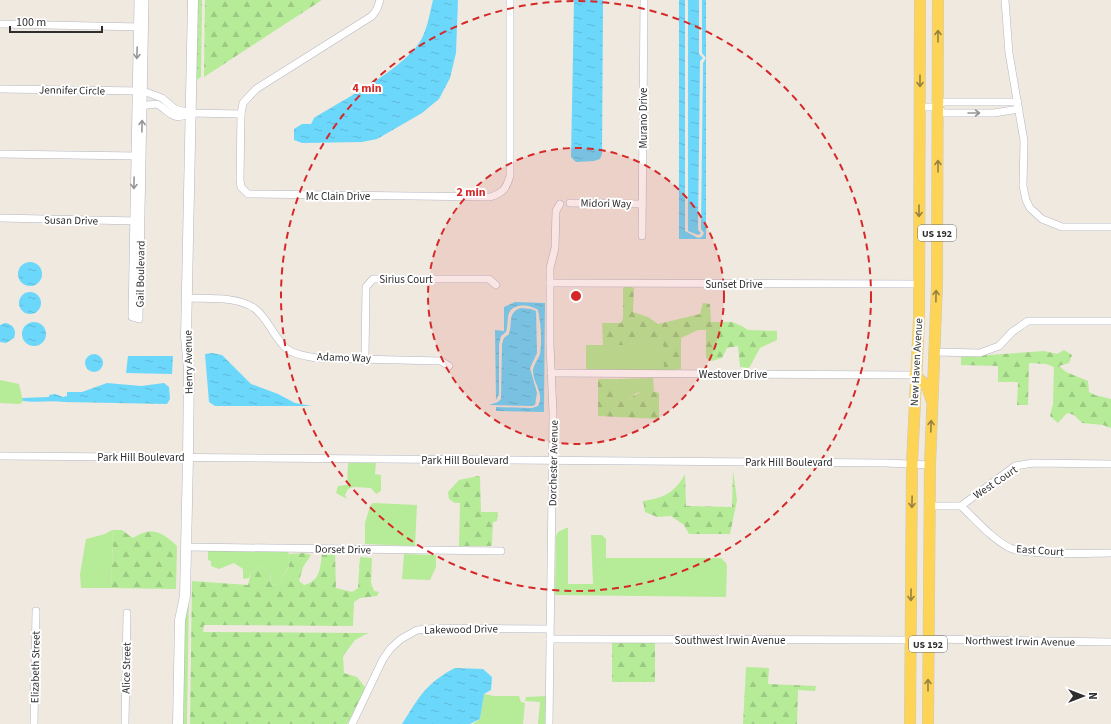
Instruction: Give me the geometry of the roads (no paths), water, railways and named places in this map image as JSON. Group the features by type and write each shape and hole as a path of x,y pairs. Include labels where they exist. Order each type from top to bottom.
{"main road":[{"name":"New Haven Avenue","path":"910,724 912,463 915,375 919,319 920,0"},
{"name":"New Haven Avenue","path":"928,724 929,506 935,352 938,0"},
{"path":"919,319 923,338 935,352"},
{"path":"915,375 927,386 932,403"},
{"path":"910,618 923,638 928,639"},
{"path":"910,640 921,650 928,668"},
{"path":"910,703 921,724"}],"street":[{"name":"Gail Boulevard","path":"138,0 141,27"},
{"name":"Gail Boulevard","path":"137,221 132,317 139,319 137,221 139,91 141,27 145,0"},
{"name":"Henry Avenue","path":"178,724 180,620 185,596 188,458 187,298 193,0"},
{"name":"Mc Clain Drive","path":"380,0 377,9 372,16 256,89 243,102 241,114 240,180 241,187 248,194 490,197 502,193 507,186 510,176 510,0"},
{"name":"Murano Drive","path":"642,236 644,0"},
{"path":"1005,0 1009,53 1024,141 1023,186 1026,200 1030,208 1042,219 1062,227 1111,227"},
{"path":"0,24 141,27"},
{"name":"Jennifer Circle","path":"0,89 139,91 162,98 175,109 190,113"},
{"path":"920,107 938,107 945,102 1018,106"},
{"path":"139,106 157,104 168,113 176,117 183,117 190,113 241,114"},
{"path":"938,107 943,113 994,113 1018,106"},
{"path":"0,154 138,156"},
{"name":"Midori Way","path":"570,203 642,204"},
{"name":"Dorchester Avenue","path":"549,724 553,412 550,268 555,248 556,211 560,204"},
{"name":"Susan Drive","path":"0,218 137,221"},
{"name":"Sirius Court","path":"365,358 366,287 373,279 488,279 496,284"},
{"name":"Sunset Drive","path":"550,283 919,284"},
{"name":"Adamo Way","path":"187,298 235,301 253,308 266,318 277,337 288,350 301,355 316,358 441,361 449,366"},
{"path":"935,352 980,353 999,346 1012,332 1028,321 1111,321"},
{"name":"Westover Drive","path":"551,373 915,375"},
{"name":"Park Hill Boulevard","path":"0,456 912,463 930,465"},
{"name":"West Court","path":"929,506 961,506 1015,466 1033,463 1111,464"},
{"name":"East Court","path":"961,506 1000,542 1011,548 1032,552 1111,553"},
{"name":"Dorset Drive","path":"186,547 501,551"},
{"name":"Elizabeth Street","path":"34,724 36,611"},
{"name":"Alice Street","path":"125,724 127,613"},
{"name":"Lakewood Drive","path":"352,724 384,659 391,648 401,639 417,630 439,628 550,629"},
{"name":"Southwest Irwin Avenue","path":"550,639 910,640"},
{"name":"Northwest Irwin Avenue","path":"928,639 1111,642"}],"water":[{"path":"433,0 458,0 456,53 450,78 439,99 422,113 377,139 362,142 302,143 294,140 294,129 302,124 311,124 314,118 374,82 405,59 416,47 423,36 428,23"},
{"path":"574,0 603,0 602,154 600,159 594,161 576,162 571,157"},
{"path":"679,0 685,0 685,231 698,238 702,237 704,233 701,229 703,63 706,58 706,239 679,239"},
{"path":"688,0 699,0 699,54 703,58 700,61 698,230 701,233 698,235 688,231"},
{"path":"702,0 706,0 706,58 702,53"},
{"path":"30,262 39,265 42,274 39,283 30,286 21,283 18,274 21,265"},
{"path":"26,292 34,292 41,299 41,307 34,314 26,314 19,307 19,299"},
{"path":"515,302 545,303 544,412 496,411 496,407 532,408 538,406 540,401 533,371 541,349 539,315 538,310 527,306 515,307 511,310 508,315 506,332 501,336 499,344 499,394 496,400 495,330 504,331 504,307"},
{"path":"520,308 536,311 537,353 530,368 537,393 535,405 489,405 498,402 501,399 502,344 504,338 509,334 513,313"},
{"path":"34,322 43,325 46,334 43,343 34,346 25,343 22,334 25,325"},
{"path":"5,323 12,326 15,330 14,338 6,343 0,342 0,325"},
{"path":"212,353 222,355 251,384 278,394 295,403 312,406 215,406 209,402 205,354"},
{"path":"90,354 98,354 103,359 101,370 98,372 90,372 85,367 85,359"},
{"path":"128,356 173,356 172,374 126,373"},
{"path":"107,383 141,386 164,383 169,387 170,399 167,404 54,401 28,402 23,401 22,398 49,397 49,395 55,394 63,397 67,396 67,392 82,392"},
{"path":"455,668 483,669 492,677 491,690 484,694 480,719 470,724 402,724 419,698 430,685"}]}
